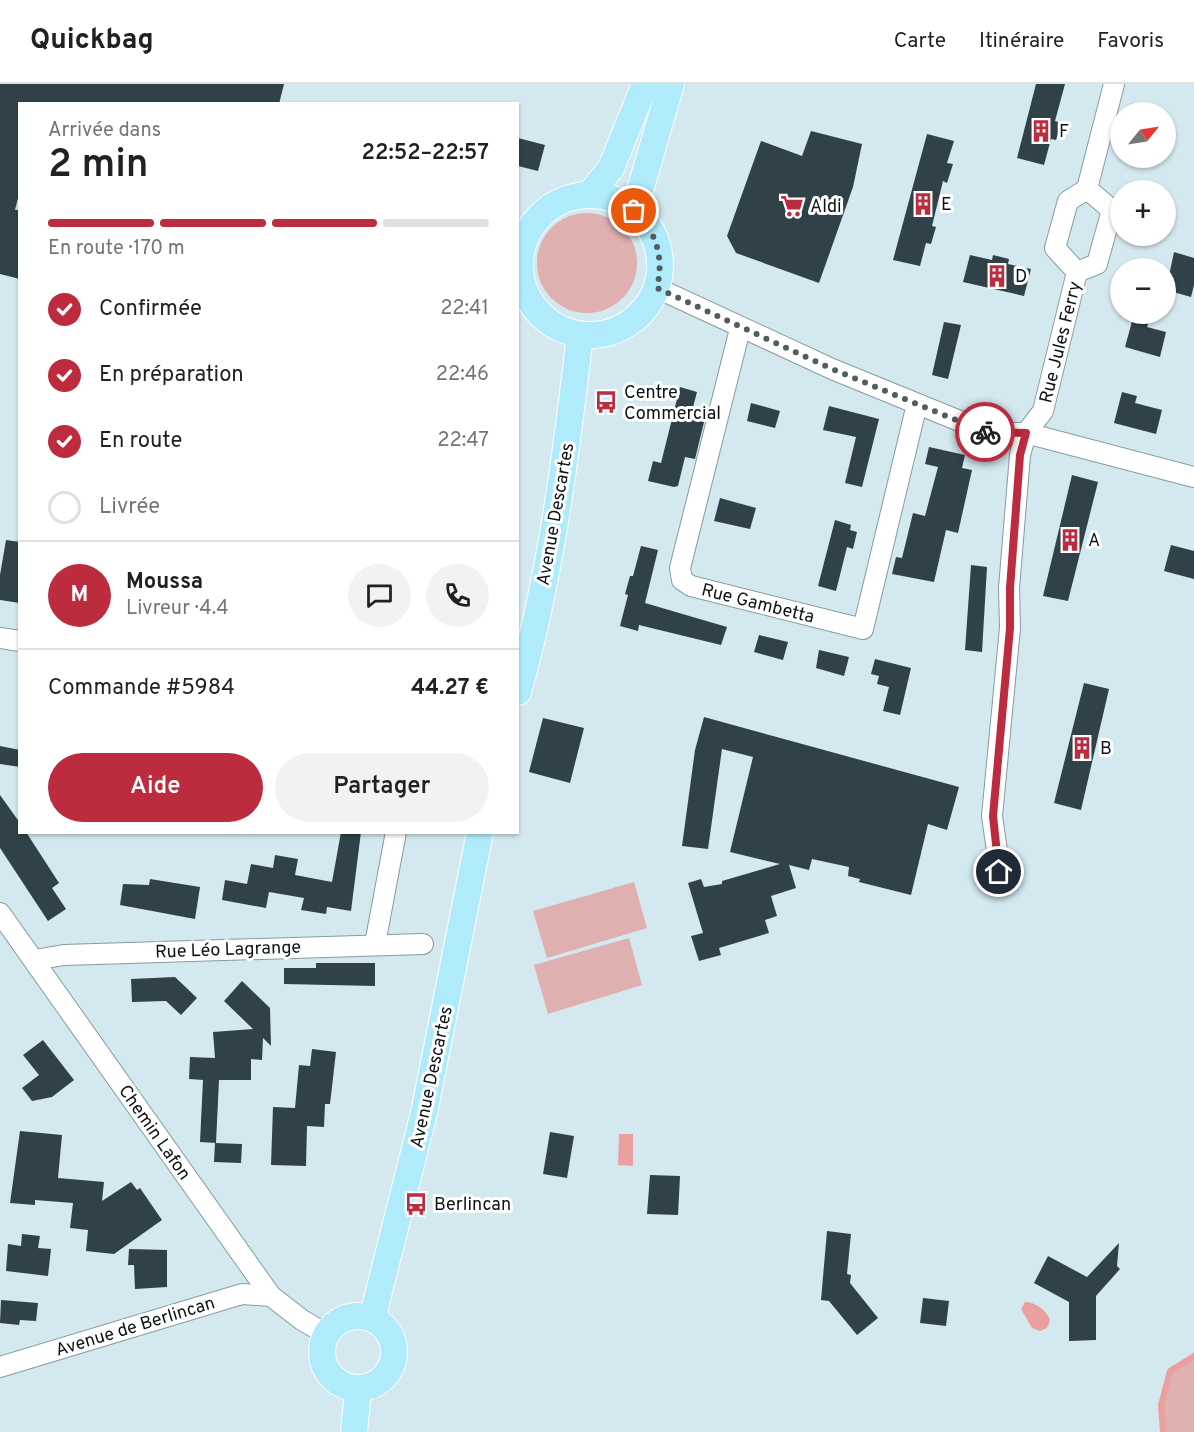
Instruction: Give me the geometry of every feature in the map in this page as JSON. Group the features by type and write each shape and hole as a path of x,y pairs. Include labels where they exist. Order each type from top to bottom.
{"main road":[{"path":"589,195 611,168 645,84"},
{"path":"634,211 671,84"},
{"path":"589,195 621,202 634,211 648,226 657,243 660,263 657,288 648,305 635,320 618,330 599,335 580,335 559,328 538,312 522,282 520,265 526,236 534,222 550,207 571,198 589,195"},
{"name":"Avenue Descartes","path":"519,688 534,634 564,469 580,335"},
{"name":"Avenue Descartes","path":"372,1319 424,1113 480,834"},
{"path":"351,1316 372,1319 382,1325 390,1335 394,1347 393,1359 381,1380 370,1387 358,1389 340,1384 326,1371 321,1353 326,1334 333,1326 351,1316"},
{"path":"354,1432 358,1389"}],"street":[{"path":"1087,189 1114,84"},
{"name":"Rue Jules Ferry","path":"1087,189 1112,210 1097,264 1077,272 1055,248 1068,201 1087,189"},
{"name":"Rue Jules Ferry","path":"999,872 993,816 1010,628 1010,588 1020,455 1026,433 1042,411 1077,272"},
{"path":"657,288 740,329 989,433 1026,433 1194,477"},
{"name":"Rue Gambetta","path":"740,329 680,568 682,580 691,586 863,629 917,404"},
{"path":"0,638 18,641"},
{"path":"375,944 396,834"},
{"name":"Chemin Lafon","path":"0,913 271,1296 302,1320 326,1334"},
{"name":"Rue Léo Lagrange","path":"33,960 64,956 423,944"},
{"name":"Avenue de Berlincan","path":"0,1367 242,1294 271,1296"}],"shaded area":[{"path":"587,213 615,221 629,235 637,263 629,291 615,305 587,313 559,305 545,291 537,263 545,235 559,221"},
{"path":"634,882 647,928 547,958 533,911"},
{"path":"629,938 642,985 548,1014 534,965"},
{"path":"619,1134 633,1134 633,1166 618,1165"},
{"path":"1025,1302 1037,1305 1047,1314 1050,1321 1047,1328 1040,1331 1032,1328 1021,1309"},
{"path":"1194,1356 1194,1432 1163,1432 1161,1405 1170,1371"}],"building":[{"path":"0,84 284,84 280,102 18,102 18,198 15,210 18,210 18,278 0,274"},
{"name":"F","path":"1036,84 1065,84 1055,121 1061,123 1056,140 1051,139 1044,165 1017,158"},
{"name":"Aldi","path":"811,131 862,144 853,187 819,283 736,253 727,236 761,141 802,156"},
{"name":"E","path":"927,134 954,141 947,163 953,164 947,183 943,181 932,226 936,227 931,244 926,243 920,266 893,260"},
{"path":"519,138 545,145 538,171 519,166"},
{"path":"1174,252 1194,258 1194,285 1191,297 1176,293 1176,258 1173,258"},
{"name":"D","path":"970,255 992,260 993,255 1009,259 1008,264 1031,269 1024,296 963,282"},
{"path":"944,322 961,325 948,379 932,375"},
{"path":"1131,324 1148,324 1147,327 1166,332 1160,357 1125,347"},
{"path":"680,387 697,392 692,411 706,414 695,459 685,457 678,486 674,487 648,481 653,461 661,463"},
{"path":"1122,392 1137,396 1135,403 1162,410 1156,434 1114,423"},
{"path":"751,403 780,411 775,428 747,421"},
{"path":"829,406 879,419 862,487 845,483 856,437 823,430"},
{"path":"929,447 965,455 962,468 972,470 958,533 946,530 934,582 892,574 896,557 902,558 913,513 925,516 938,467 925,464"},
{"path":"1072,475 1098,482 1068,601 1043,596"},
{"path":"720,498 756,508 750,529 714,521"},
{"path":"835,520 851,525 850,530 857,532 853,549 847,547 836,591 818,586"},
{"path":"6,540 18,542 18,603 0,600 0,575"},
{"path":"1171,545 1194,551 1194,579 1164,571"},
{"path":"641,546 658,550 645,603 727,627 721,645 639,625 638,631 620,626 628,595 625,594 630,576 633,576"},
{"path":"971,565 987,567 982,652 965,650"},
{"path":"759,635 788,642 783,660 754,652"},
{"path":"819,650 849,657 844,676 816,668"},
{"path":"875,659 911,668 900,715 883,711 889,687 877,684 879,676 871,674"},
{"path":"1084,683 1109,689 1081,810 1054,803"},
{"path":"704,717 959,787 947,830 928,824 911,895 859,882 860,879 848,876 849,867 812,859 809,870 789,865 796,888 771,896 777,916 765,920 769,933 719,948 721,955 699,961 691,936 703,933 688,883 701,879 704,887 722,884 722,881 780,864 730,852 753,757 722,749 708,849 682,846 695,750"},
{"path":"543,718 584,728 570,783 529,772"},
{"path":"0,746 18,750 18,767 0,764"},
{"path":"0,795 18,820 18,834 27,834 59,883 52,888 66,909 48,921 0,848"},
{"path":"341,834 361,834 351,911 327,907 326,914 301,910 304,898 269,892 266,908 222,900 225,880 247,884 251,864 273,868 275,855 298,859 295,875 332,882"},
{"path":"150,879 200,887 195,919 120,905 123,884 149,885"},
{"path":"316,963 375,963 375,986 284,984 284,968 316,968"},
{"path":"175,977 197,998 181,1015 166,1001 132,1002 131,979"},
{"path":"242,981 270,1008 271,1046 263,1038 262,1060 251,1059 251,1080 219,1080 216,1143 200,1142 203,1080 189,1079 190,1057 215,1058 213,1032 253,1029 224,1001"},
{"path":"43,1040 74,1080 52,1097 32,1101 22,1088 39,1075 23,1055"},
{"path":"312,1049 336,1052 330,1104 325,1104 324,1127 307,1126 306,1166 271,1165 273,1107 295,1108 299,1065 310,1066"},
{"path":"20,1131 62,1135 58,1178 104,1182 102,1201 131,1182 137,1190 140,1188 162,1220 114,1254 86,1251 88,1230 70,1228 73,1203 35,1200 35,1205 10,1203"},
{"path":"550,1132 574,1136 567,1178 543,1174"},
{"path":"215,1143 242,1144 241,1163 214,1162"},
{"path":"650,1175 680,1176 678,1215 647,1214"},
{"path":"827,1231 851,1234 847,1274 851,1275 850,1283 878,1318 857,1335 829,1301 821,1300"},
{"path":"22,1234 40,1236 38,1248 51,1249 48,1276 6,1271 8,1244 21,1246"},
{"path":"1119,1243 1117,1266 1120,1269 1096,1296 1096,1340 1069,1341 1069,1302 1034,1283 1048,1256 1087,1277"},
{"path":"129,1249 167,1250 167,1287 135,1289 134,1265 128,1265"},
{"path":"923,1298 949,1301 946,1326 920,1323"},
{"path":"1,1300 38,1303 36,1321 20,1320 19,1325 0,1323"}],"waterway":[{"path":"1163,1432 1161,1405 1170,1371 1194,1356"}],"way so far":[{"path":"634,211 648,226 657,243 660,263 657,288 740,329 985,432"}],"place":[{"name":"F","path":"1041,131"},
{"name":"E","path":"923,204"},
{"name":"Aldi","path":"792,206"},
{"name":"D","path":"997,276"},
{"name":"Centre Commercial","path":"606,402"},
{"name":"A","path":"1070,540"},
{"name":"B","path":"1082,748"},
{"name":"Berlincan","path":"416,1204"}],"route":[{"path":"985,432 1026,433 1020,455 1010,588 1010,628 993,816 999,872"}]}
